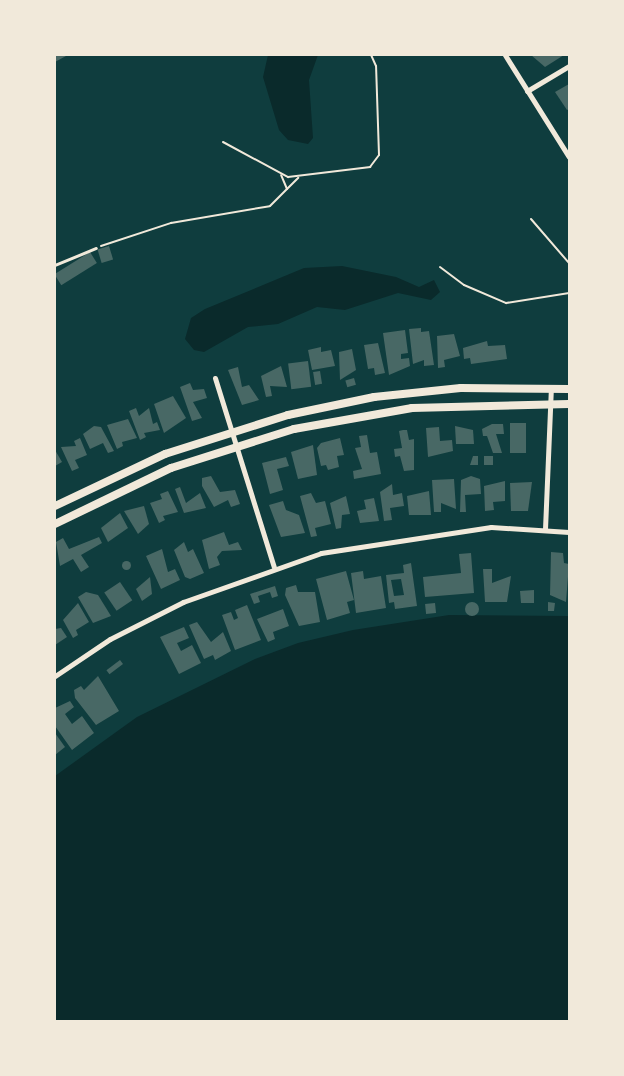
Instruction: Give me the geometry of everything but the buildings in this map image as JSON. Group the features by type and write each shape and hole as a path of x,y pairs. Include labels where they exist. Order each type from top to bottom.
{"main road":[{"path":"55,506 165,454 233,430 374,397 461,388 569,389"},
{"path":"55,524 151,476 237,445 368,414 464,404 569,404"}],"street":[{"path":"505,55 569,157"},
{"path":"528,91 569,66"},
{"path":"215,378 233,430 274,567"},
{"path":"545,529 551,388"},
{"path":"55,676 110,639 183,602 274,567 390,540 491,527 569,532"}],"lane":[{"path":"55,265 96,248"}],"path":[{"path":"223,142 281,175 299,178 365,168 376,162 377,76 370,55"},
{"path":"281,175 287,189"},
{"path":"96,248 172,223 270,206 299,178"},
{"path":"531,219 569,262"},
{"path":"440,267 464,285 506,302 569,293"}],"water":[{"path":"268,55 318,55 309,80 313,138 308,144 288,140 279,130 263,77"},
{"path":"342,266 396,277 419,287 434,280 440,292 431,300 398,293 345,310 317,307 278,324 248,327 204,352 194,350 185,339 191,318 205,309 304,268"},
{"path":"449,615 569,616 569,1021 55,1021 55,776 137,717 255,659 298,643 353,630"}]}
